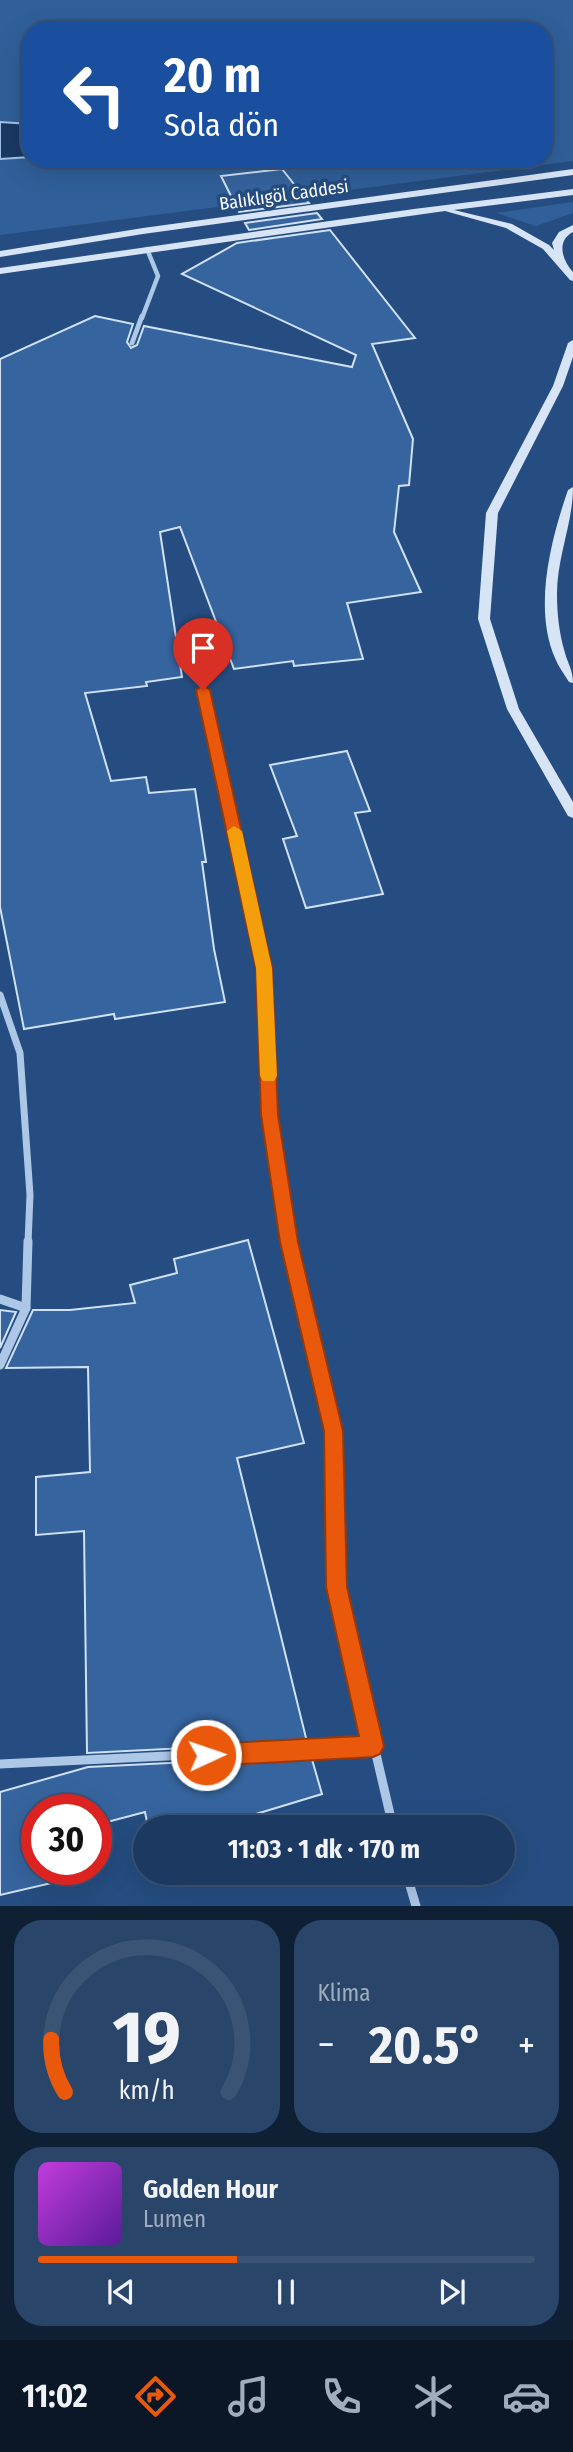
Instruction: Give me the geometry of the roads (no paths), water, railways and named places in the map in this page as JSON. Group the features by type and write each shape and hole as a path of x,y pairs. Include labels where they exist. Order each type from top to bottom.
{"main road":[{"name":"Balıklıgöl Caddesi","path":"0,254 143,230 573,172"},
{"name":"Balıklıgöl Caddesi","path":"0,271 573,192"},
{"path":"441,209 509,226 545,247 573,278"},
{"path":"561,265 556,243 562,234 573,228"},
{"path":"573,343 558,386 492,513 484,619 513,709 573,813"},
{"path":"573,491 564,515 550,581 558,652 573,679"}],"street":[{"path":"132,343 158,276 147,249"},
{"path":"203,690 264,968 270,1115 289,1242 334,1431 337,1587 390,1815"},
{"path":"0,995 20,1053 30,1195 26,1308 0,1365"},
{"path":"0,1299 26,1308"},
{"path":"0,1764 373,1746"},
{"path":"410,1885 416,1906"}]}
